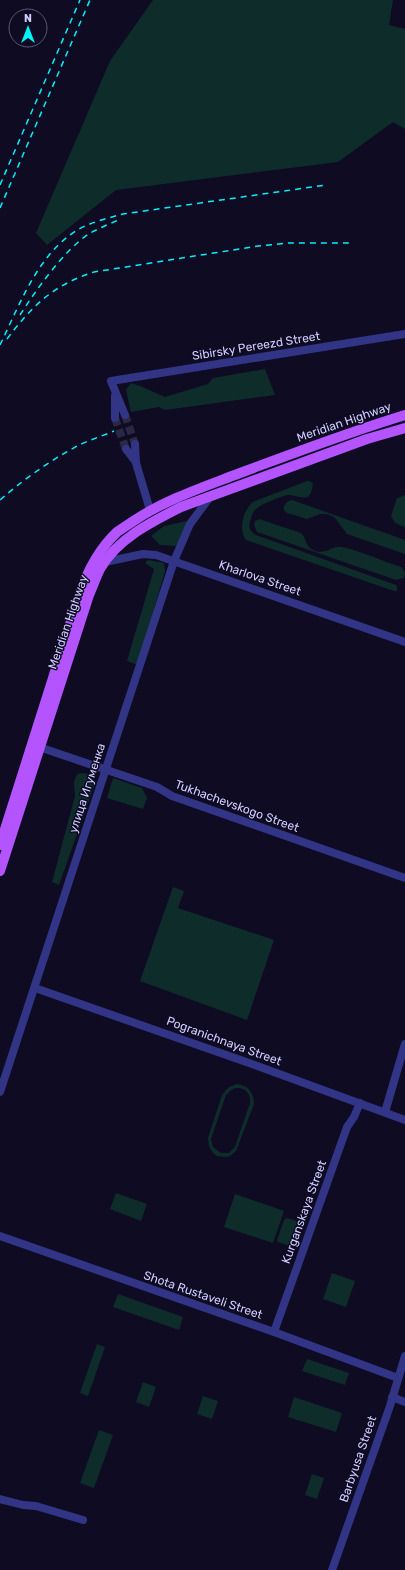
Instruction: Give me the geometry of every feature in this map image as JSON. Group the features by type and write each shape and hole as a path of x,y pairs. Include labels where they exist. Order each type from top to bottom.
{"main road":[{"name":"Meridian Highway","path":"0,845 67,629 89,569 95,557 118,532 150,510 198,489 328,440 405,415"},
{"name":"Meridian Highway","path":"0,871 89,595 105,562 115,550 132,534 154,520 181,507 367,439 405,428"}],"street":[{"name":"Sibirsky Pereezd Street","path":"115,393 111,381 405,334"},
{"path":"115,393 125,415"},
{"path":"115,393 115,418"},
{"path":"135,444 136,462 150,510"},
{"path":"126,449 136,462"},
{"name":"улица Игуменка","path":"0,1092 174,561 190,524 210,497"},
{"name":"Kharlova Street","path":"105,562 143,554 156,555 405,642"},
{"name":"Tukhachevskogo Street","path":"39,747 157,787 172,796 405,878"},
{"name":"Pogranichnaya Street","path":"35,988 405,1120"},
{"path":"385,1112 405,1044"},
{"name":"Kurganskaya Street","path":"274,1332 347,1127 354,1117 360,1103"},
{"name":"Shota Rustaveli Street","path":"0,1236 274,1332 398,1378"},
{"name":"Barbyusa Street","path":"332,1570 405,1356"},
{"path":"392,1397 405,1402"},
{"path":"0,1499 23,1505 36,1506 83,1520"}],"green space":[{"path":"153,0 393,0 389,25 405,29 405,129 393,122 338,162 116,190 47,245 36,233 110,61"},
{"path":"265,369 275,395 165,410 159,407 131,412 126,390 131,383 165,397 208,384 213,378"},
{"path":"310,481 313,484 311,493 308,497 303,498 286,495 257,508 253,513 249,524 251,531 256,535 396,585 397,591 246,540 242,531 243,520 244,515 253,502"},
{"path":"405,495 405,527 395,523 391,516 397,498"},
{"path":"292,500 405,540 405,554 347,534 332,516 320,514 307,519 287,513 284,510 284,506 288,501"},
{"path":"259,519 301,533 304,536 307,545 315,551 323,552 342,547 401,567 405,572 404,578 396,580 257,532 254,525 255,521"},
{"path":"187,521 187,525 176,546 160,545 151,536 164,526"},
{"path":"148,560 164,563 165,571 138,665 127,661 154,569 145,563"},
{"path":"77,774 90,774 94,779 94,786 59,885 52,882 75,796 74,782"},
{"path":"113,778 142,788 147,798 143,809 107,798"},
{"path":"173,887 184,891 178,908 274,940 247,1020 140,981"},
{"path":"237,1084 250,1090 253,1096 254,1104 236,1151 230,1156 225,1157 217,1156 213,1153 209,1146 208,1138 222,1095 229,1087","holes":["239,1088 247,1091 250,1103 235,1147 229,1153 221,1153 213,1147 211,1139 226,1095 231,1090"]},
{"path":"116,1193 147,1204 141,1221 110,1209"},
{"path":"235,1194 284,1211 273,1243 224,1227"},
{"path":"287,1218 297,1221 299,1224 290,1246 278,1242 277,1240 284,1220"},
{"path":"332,1273 355,1281 346,1307 323,1299"},
{"path":"118,1294 183,1317 179,1330 113,1307"},
{"path":"97,1344 105,1347 88,1396 80,1393"},
{"path":"307,1359 349,1373 345,1385 302,1371"},
{"path":"143,1382 156,1387 149,1407 136,1402"},
{"path":"203,1396 218,1401 212,1419 197,1414"},
{"path":"294,1397 342,1413 336,1432 288,1417"},
{"path":"99,1430 113,1435 94,1488 80,1483"},
{"path":"312,1474 324,1478 317,1499 305,1495"}],"tunnel":[{"path":"125,415 135,444"},
{"path":"115,418 126,449"}],"railway":[{"path":"0,185 80,0"},
{"path":"0,208 90,0"},
{"path":"0,345 23,297 41,265 52,251 79,229 100,220 123,214 326,185"},
{"path":"20,315 61,259 80,240 90,233 121,219"},
{"path":"7,339 25,316 44,298 67,283 94,272 258,246 289,243 350,243"},
{"path":"0,500 48,463 79,445 114,431"}]}
